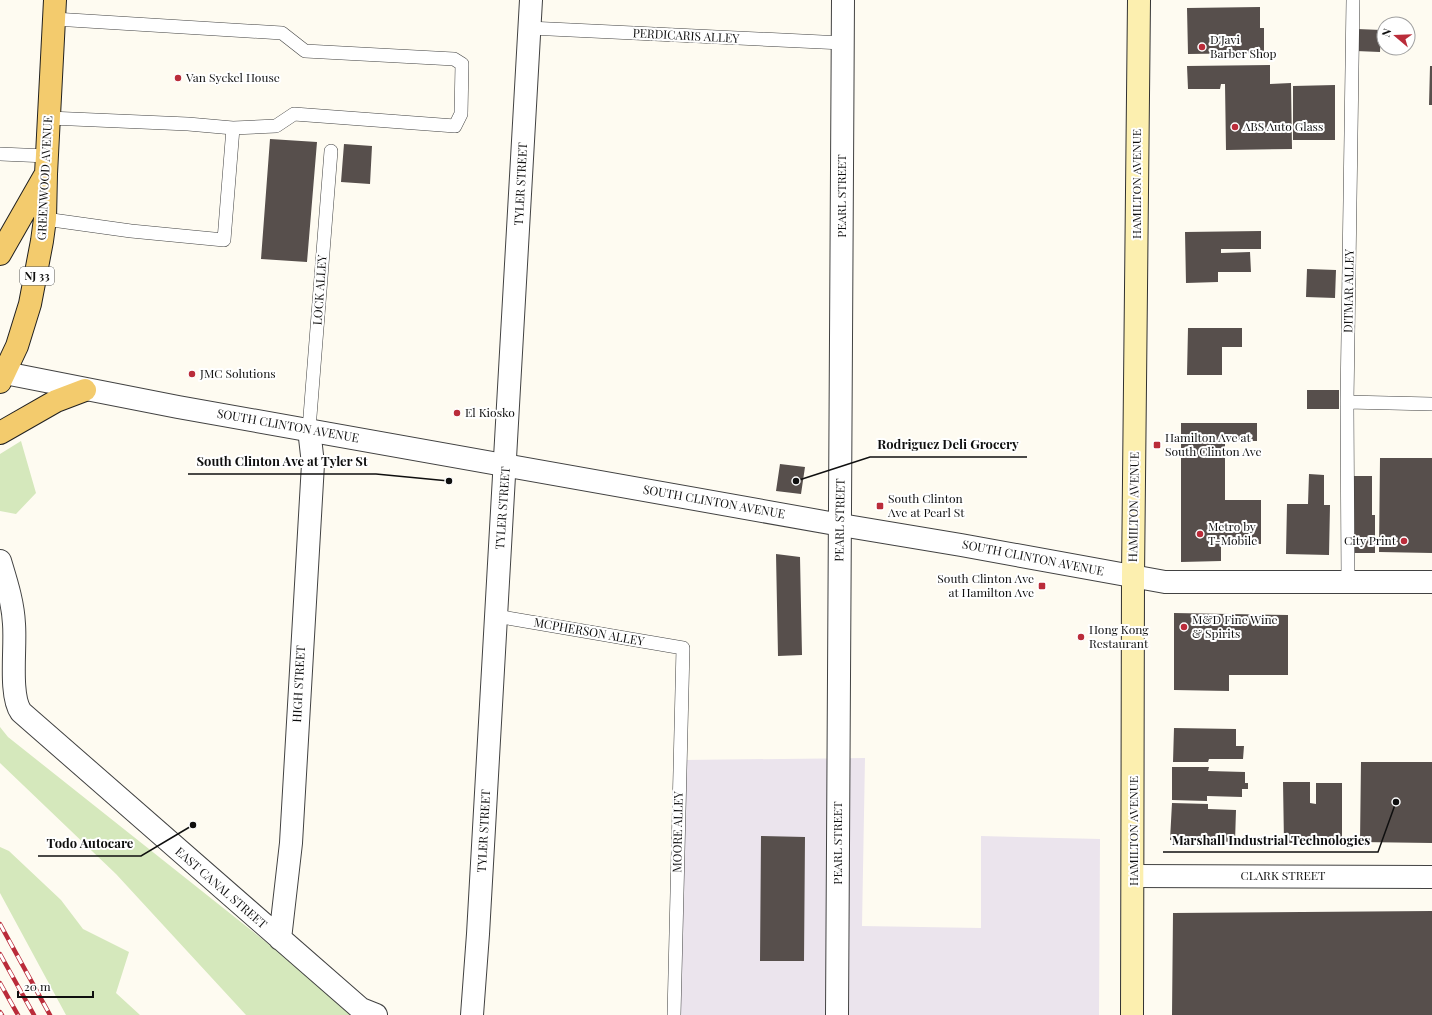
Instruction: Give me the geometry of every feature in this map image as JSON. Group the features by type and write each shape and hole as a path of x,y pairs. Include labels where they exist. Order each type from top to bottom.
{"main road":[{"name":"HAMILTON AVENUE","path":"1132,1015 1134,876 1133,577 1139,0"},
{"name":"GREENWOOD AVENUE","path":"1,376 17,346 30,304 37,277 46,219 46,165 55,9"},
{"path":"0,254 46,165"},
{"path":"0,434 56,402 85,390"}],"street":[{"name":"TYLER STREET","path":"472,1015 506,465 531,0"},
{"name":"PEARL STREET","path":"837,1015 843,0"},
{"name":"SOUTH CLINTON AVENUE","path":"1,376 309,429 840,525 938,540 1133,577 1168,582 1432,582"},
{"name":"HIGH STREET","path":"280,939 291,843 313,464 309,429"},
{"name":"EAST CANAL STREET","path":"0,561 9,591 14,623 15,698 17,706 27,717 361,1009 376,1015"},
{"name":"CLARK STREET","path":"1134,876 1432,877"}],"lane":[{"name":"DITMAR ALLEY","path":"1348,582 1347,402 1353,0"},
{"path":"49,118 188,124 233,128 276,126 294,114 455,126 461,114 462,64 454,59 305,51 282,33 55,9"},
{"name":"PERDICARIS ALLEY","path":"529,28 843,43"},
{"path":"46,219 131,231 224,240 233,128"},
{"name":"LOCK ALLEY","path":"309,429 331,151"},
{"path":"0,154 46,165"},
{"path":"1347,402 1432,404"},
{"name":"MCPHERSON ALLEY","path":"496,616 682,648"},
{"name":"MOORE ALLEY","path":"674,1015 682,648"}],"shaded area":[{"path":"865,758 862,926 981,928 981,836 1100,839 1099,1015 675,1015 684,760"}],"green space":[{"path":"21,441 36,493 16,514 0,511 0,454"},
{"path":"0,727 8,737 358,1015 246,1015 116,874 0,763"},
{"path":"0,847 9,851 61,900 83,929 129,952 116,993 140,1015 66,1015 0,893"}],"building":[{"path":"1260,7 1260,28 1264,28 1264,53 1188,54 1187,8"},
{"path":"1357,29 1376,30 1376,52 1356,51"},
{"path":"1270,65 1270,84 1291,83 1292,149 1226,150 1225,84 1221,84 1220,89 1188,89 1187,66"},
{"path":"1430,66 1432,66 1432,105 1429,105"},
{"path":"1335,85 1335,140 1293,140 1293,86"},
{"path":"270,139 317,142 307,262 261,259"},
{"path":"344,144 372,146 370,184 341,182"},
{"path":"1261,231 1261,249 1221,249 1221,253 1250,252 1251,272 1218,272 1218,282 1186,283 1185,232"},
{"path":"1307,269 1336,270 1335,298 1306,297"},
{"path":"1188,328 1242,328 1242,347 1222,347 1222,375 1187,375"},
{"path":"1307,390 1339,390 1339,409 1307,409"},
{"path":"1181,423 1257,423 1257,441 1225,441 1225,500 1261,500 1261,544 1221,544 1221,561 1181,562"},
{"path":"1380,458 1432,458 1432,553 1379,552"},
{"path":"780,464 805,467 801,494 776,491"},
{"path":"1309,474 1324,475 1324,505 1330,505 1329,555 1286,554 1287,504 1308,504"},
{"path":"1354,476 1372,476 1372,515 1375,515 1375,553 1353,553"},
{"path":"776,554 800,557 802,655 778,656"},
{"path":"1174,613 1288,615 1288,675 1229,675 1229,691 1174,690"},
{"path":"1174,728 1236,729 1236,746 1244,746 1243,759 1209,759 1208,762 1173,762"},
{"path":"1361,762 1432,762 1432,843 1360,842"},
{"path":"1172,767 1209,767 1208,771 1245,772 1245,783 1248,783 1248,789 1242,789 1242,797 1207,796 1207,801 1172,800"},
{"path":"1283,782 1310,782 1310,803 1316,804 1316,783 1342,783 1342,842 1284,843"},
{"path":"1172,803 1208,804 1208,809 1236,810 1235,842 1170,840"},
{"path":"761,836 805,837 804,961 760,961"},
{"path":"1432,911 1432,1015 1172,1015 1173,913"}],"railway":[{"path":"0,924 50,1015"},
{"path":"0,954 34,1015"},
{"path":"0,983 18,1015"}],"place":[{"name":"D'Javi Barber Shop","path":"1202,47"},
{"name":"Van Syckel House","path":"178,78"},
{"name":"ABS Auto Glass","path":"1235,127"},
{"name":"JMC Solutions","path":"192,374"},
{"name":"El Kiosko","path":"457,413"},
{"name":"Hamilton Ave at South Clinton Ave","path":"1157,445"},
{"name":"South Clinton Ave at Tyler St","path":"449,481"},
{"name":"Rodriguez Deli Grocery","path":"796,481"},
{"name":"South Clinton Ave at Pearl St","path":"880,506"},
{"name":"Metro by T-Mobile","path":"1200,534"},
{"name":"City Print","path":"1404,541"},
{"name":"South Clinton Ave at Hamilton Ave","path":"1042,586"},
{"name":"M&D Fine Wine & Spirits","path":"1184,627"},
{"name":"Hong Kong Restaurant","path":"1081,637"},
{"name":"Marshall Industrial Technologies","path":"1396,802"},
{"name":"Todo Autocare","path":"193,825"}]}
